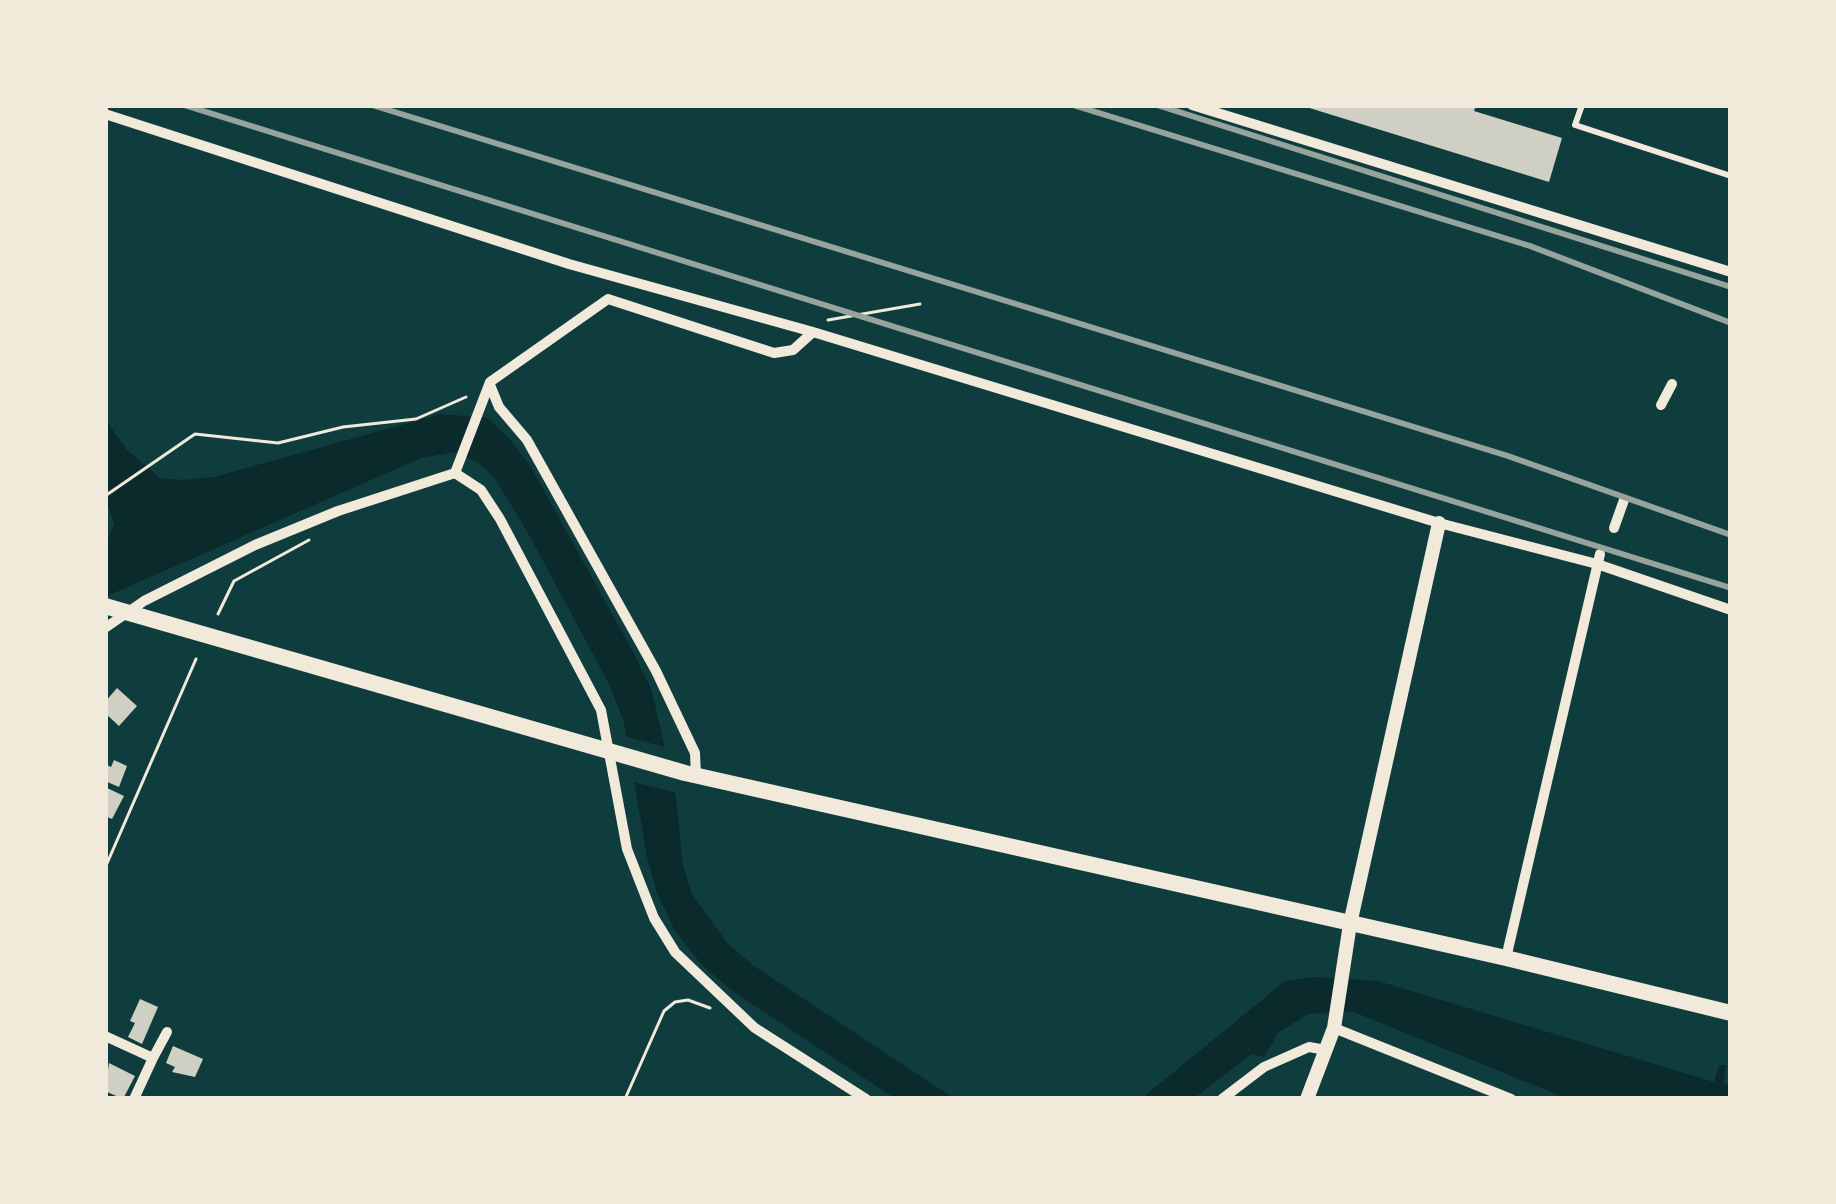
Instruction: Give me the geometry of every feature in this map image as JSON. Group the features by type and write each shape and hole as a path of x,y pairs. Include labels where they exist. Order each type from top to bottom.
{"main road":[{"path":"116,609 691,774 1731,1013"}],"street":[{"path":"1192,105 1731,272"},
{"path":"105,114 569,264 813,332 1439,523 1599,559 1731,610"},
{"path":"457,469 490,382 608,299 774,353 794,350 813,332"},
{"path":"490,382 492,397 527,440 656,671 695,753 691,774"},
{"path":"1660,405 1672,384"},
{"path":"105,628 116,609 255,545 457,469"},
{"path":"457,469 481,490 500,519 601,710 616,755 627,849 654,919 675,952 755,1028 866,1099"},
{"path":"1614,528 1624,500"},
{"path":"1307,1099 1334,1026 1350,924 1439,523"},
{"path":"1506,958 1599,559"},
{"path":"1334,1026 1510,1099"},
{"path":"134,1099 167,1032"},
{"path":"105,1036 153,1058"},
{"path":"1222,1099 1264,1067 1309,1047 1326,1050"}],"lane":[{"path":"1582,105 1575,125 1731,176"}],"path":[{"path":"792,326 920,304"},
{"path":"105,496 196,434 278,443 416,418 454,404 490,382"},
{"path":"218,614 235,581 313,538"},
{"path":"105,868 196,659"},
{"path":"625,1099 664,1011 675,1002 688,1000 736,1011"}],"water":[{"path":"441,414 487,418 509,438 531,467 632,650 652,691 692,894 728,944 955,1099 896,1099 735,993 702,965 675,931 647,857 624,722 609,684 528,533 494,477 477,462 455,452 421,458 105,597 105,547 114,524 105,494 105,419 127,450 160,478 184,480 214,477"},
{"path":"1315,977 1378,981 1714,1082 1719,1065 1726,1065 1724,1084 1731,1086 1731,1099 1568,1099 1354,1012 1308,1014 1278,1033 1264,1057 1252,1054 1193,1099 1141,1099 1285,981"}],"pier":[{"path":"620,735 672,749 682,794 630,781"}],"building":[{"path":"1476,105 1474,111 1562,138 1549,182 1303,106"},
{"path":"117,688 137,706 119,726 105,713 105,702"},
{"path":"114,760 127,766 119,787 105,781 105,764 111,767"},
{"path":"105,787 124,796 112,819 105,816"},
{"path":"140,999 158,1007 142,1044 128,1037"},
{"path":"173,1046 203,1059 195,1077 172,1072 175,1067 166,1063"},
{"path":"109,1063 135,1076 123,1099 105,1091"}],"railway":[{"path":"184,105 1731,588"},
{"path":"372,105 1508,456 1731,535"},
{"path":"1073,105 1530,246 1731,323"},
{"path":"1157,105 1731,287"}]}
